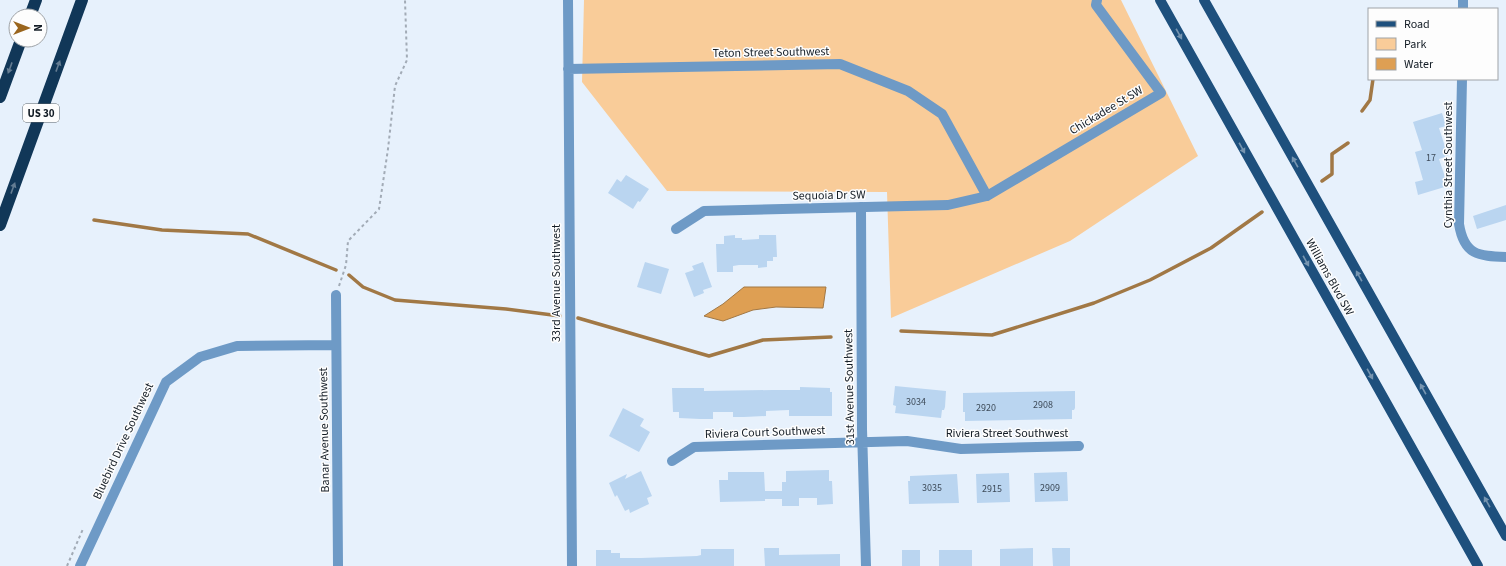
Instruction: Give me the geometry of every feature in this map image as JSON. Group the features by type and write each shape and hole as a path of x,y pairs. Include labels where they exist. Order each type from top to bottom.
{"highway":[{"name":"US 30","path":"0,225 82,0"},
{"path":"0,97 18,48"}],"main road":[{"name":"Williams Blvd SW","path":"1160,0 1478,566"},
{"path":"1204,0 1506,536"}],"street":[{"name":"33rd Avenue Southwest","path":"568,0 572,566"},
{"name":"Chickadee St SW","path":"986,196 1161,93 1096,5 1097,0"},
{"name":"Teton Street Southwest","path":"568,69 840,64 908,91 942,114 986,196"},
{"name":"Cynthia Street Southwest","path":"1462,80 1459,224 1461,234 1469,249 1479,255 1506,257"},
{"name":"Sequoia Dr SW","path":"676,229 704,211 948,205 986,196"},
{"name":"31st Avenue Southwest","path":"861,207 863,442 866,566"},
{"name":"Banar Avenue Southwest","path":"336,295 338,566"},
{"name":"Bluebird Drive Southwest","path":"80,566 166,382 200,357 237,346 336,345"},
{"name":"Riviera Street Southwest","path":"863,442 907,441 961,449 1079,446"},
{"name":"Riviera Court Southwest","path":"672,461 694,447 863,442"}],"path":[{"path":"336,295 346,265 348,240 379,208 388,149 395,86 407,60 405,0"},
{"path":"66,566 83,529"}],"green space":[{"path":"584,0 1121,0 1198,156 1070,241 891,318 887,192 667,191 582,82"}],"water":[{"path":"744,287 826,287 823,308 776,307 753,310 723,321 704,316 723,304"}],"building":[{"path":"1442,113 1446,126 1439,128 1448,156 1439,159 1448,186 1418,195 1415,182 1423,180 1415,152 1422,150 1413,122"},
{"path":"626,175 649,189 633,209 608,193 617,179 621,182"},
{"path":"1506,205 1506,220 1477,229 1473,216"},
{"path":"735,235 735,238 742,238 742,240 759,239 759,235 776,235 777,257 773,257 773,261 767,261 767,267 758,268 758,265 739,265 733,266 733,272 717,272 716,244 724,244 724,236"},
{"path":"645,262 669,269 661,294 637,287"},
{"path":"703,262 712,287 703,290 704,293 694,297 685,273 694,270 692,266"},
{"path":"895,386 946,391 945,407 944,410 942,410 941,418 895,413 896,406 893,405"},
{"path":"800,387 830,388 830,392 832,392 832,416 789,416 789,410 766,411 766,416 744,417 733,417 733,412 713,412 713,419 700,419 679,418 679,412 673,412 672,388 704,388 704,391 800,390"},
{"path":"1075,391 1075,408 1072,410 1072,419 965,421 965,412 963,412 963,393"},
{"path":"623,408 644,419 640,426 650,432 639,452 609,436"},
{"path":"829,470 829,481 832,481 833,504 817,505 817,498 799,498 799,506 782,506 782,499 720,502 719,480 728,480 728,472 764,472 765,491 782,491 782,482 786,482 786,471"},
{"path":"641,471 652,496 647,498 649,504 630,513 629,509 625,511 617,495 615,497 609,483 627,474 625,479"},
{"path":"1067,472 1068,501 1035,502 1034,473"},
{"path":"1009,473 1010,502 977,503 976,474"},
{"path":"957,474 959,503 909,504 908,481 910,481 910,476"},
{"path":"764,548 779,548 779,555 840,554 840,566 765,566"},
{"path":"1033,548 1033,566 1000,566 1000,549"},
{"path":"1052,548 1070,548 1070,566 1053,566"},
{"path":"701,549 734,549 734,566 596,566 596,550 611,550 611,553 620,553 620,558 641,558 697,556 701,555"},
{"path":"902,550 920,550 920,566 902,566"},
{"path":"939,550 972,550 972,566 939,566"}],"waterway":[{"path":"1362,111 1370,100 1373,80"},
{"path":"1322,181 1332,174 1332,154 1348,143"},
{"path":"901,331 992,335 1094,303 1150,280 1211,248 1262,212"},
{"path":"94,220 162,230 248,234 336,270"},
{"path":"349,275 363,287 395,300 506,309 560,316"},
{"path":"578,318 709,356 763,340 831,337"}]}
